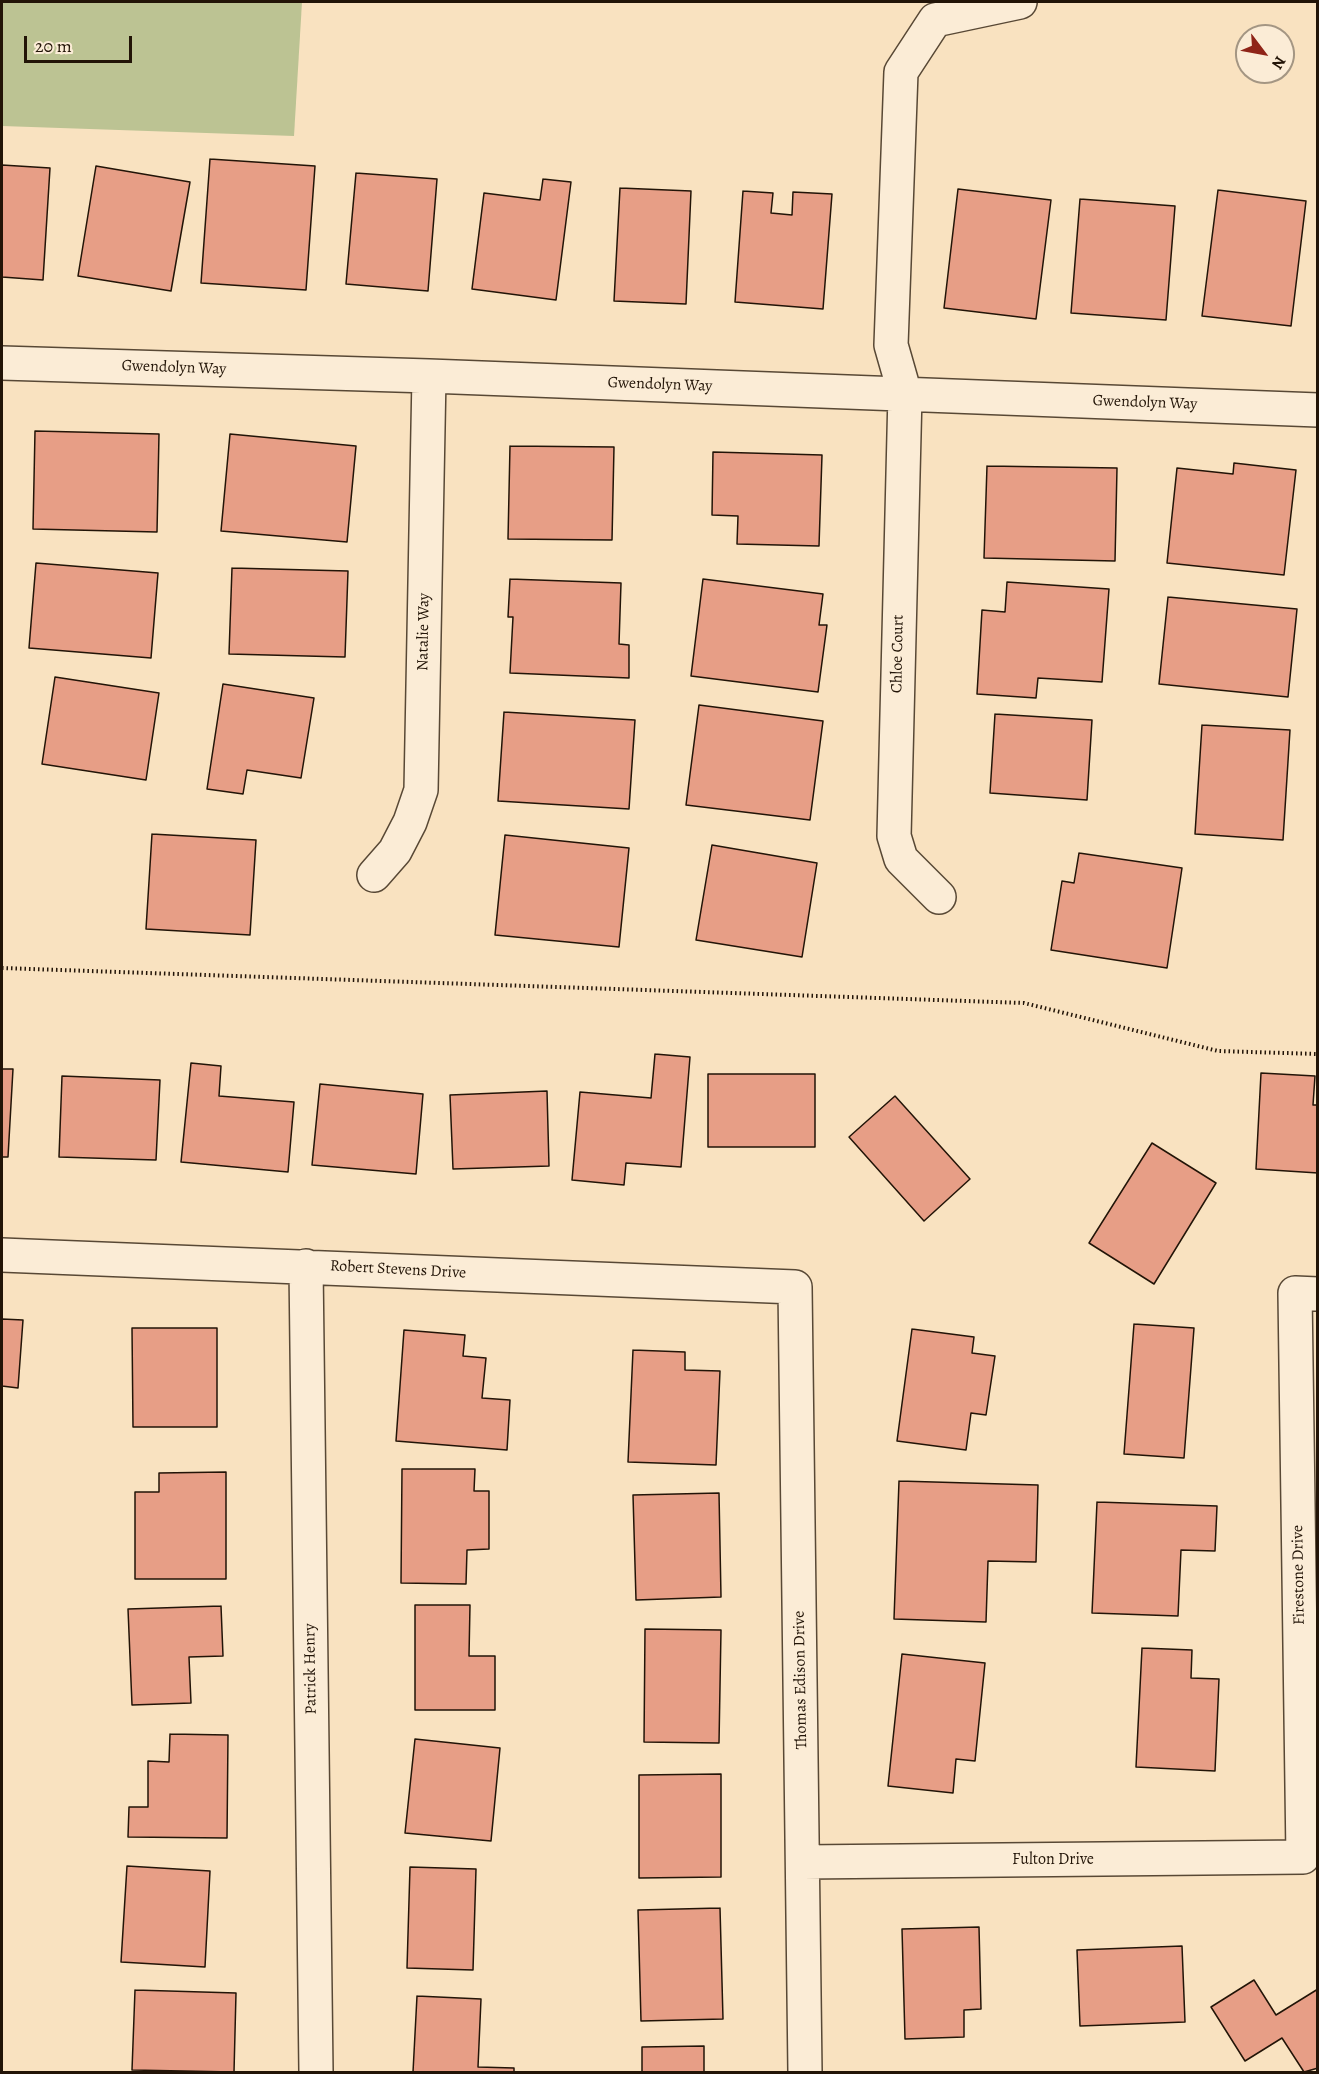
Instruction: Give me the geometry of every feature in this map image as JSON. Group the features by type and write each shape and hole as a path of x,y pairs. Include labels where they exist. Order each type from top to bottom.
{"street":[{"name":"Chloe Court","path":"939,897 902,859 894,836 905,394 891,345 901,72 935,20 1020,2"},
{"name":"Gwendolyn Way","path":"2,363 429,376 1317,410"},
{"name":"Natalie Way","path":"374,875 400,841 410,822 421,790 429,376"},
{"name":"Robert Stevens Drive","path":"2,1255 795,1287"},
{"name":"Patrick Henry","path":"306,1266 316,2073"},
{"name":"Thomas Edison Drive","path":"795,1287 805,2073"},
{"name":"Firestone Drive","path":"1303,1857 1306,1293"},
{"name":"Fulton Drive","path":"803,1862 1303,1857"}],"path":[{"path":"2,968 1024,1003 1218,1051 1317,1054"}],"green space":[{"path":"2,2 302,2 294,136 2,126"}],"building":[{"path":"210,159 315,166 306,290 201,283"},
{"path":"2,165 50,168 43,280 2,277"},
{"path":"96,166 190,182 171,291 78,276"},
{"path":"356,173 437,179 428,291 346,284"},
{"path":"543,179 571,182 556,300 472,289 484,193 540,200"},
{"path":"620,188 691,191 686,304 614,301"},
{"path":"958,189 1051,200 1036,319 944,308"},
{"path":"1218,190 1306,201 1291,326 1202,316"},
{"path":"743,191 773,193 771,213 792,215 793,192 832,194 823,309 735,302"},
{"path":"1080,199 1175,206 1166,320 1071,313"},
{"path":"35,431 159,434 157,532 33,529"},
{"path":"230,434 356,446 347,542 221,531"},
{"path":"510,446 614,447 612,540 508,539"},
{"path":"713,452 822,455 819,546 737,544 738,516 712,515"},
{"path":"1234,463 1296,470 1284,575 1167,563 1177,468 1233,474"},
{"path":"987,466 1117,468 1115,561 984,558"},
{"path":"36,563 158,573 151,658 29,648"},
{"path":"232,568 348,571 345,657 229,654"},
{"path":"510,579 621,583 619,644 629,645 629,678 510,673 513,617 508,617"},
{"path":"703,579 823,594 819,625 827,625 818,692 691,676"},
{"path":"1007,582 1109,589 1102,682 1038,678 1036,698 977,694 982,610 1005,612"},
{"path":"1168,597 1297,609 1288,697 1159,684"},
{"path":"55,677 159,693 146,780 42,764"},
{"path":"223,684 314,698 301,778 247,770 243,794 207,789"},
{"path":"699,705 823,721 810,820 686,805"},
{"path":"504,712 635,720 629,809 498,801"},
{"path":"995,714 1092,720 1087,800 990,793"},
{"path":"1202,725 1290,730 1283,840 1195,834"},
{"path":"152,834 256,840 250,935 146,929"},
{"path":"505,835 629,848 619,947 495,935"},
{"path":"712,845 817,863 802,957 696,940"},
{"path":"1079,853 1182,868 1167,968 1051,950 1062,881 1074,883"},
{"path":"655,1054 690,1057 681,1167 626,1163 624,1185 572,1180 580,1092 651,1098"},
{"path":"191,1063 221,1066 219,1096 294,1102 288,1172 181,1162"},
{"path":"2,1069 13,1069 8,1157 2,1157"},
{"path":"1261,1073 1315,1076 1313,1105 1318,1105 1318,1173 1256,1169"},
{"path":"708,1074 815,1074 815,1147 708,1147"},
{"path":"62,1076 160,1080 156,1160 59,1157"},
{"path":"320,1084 423,1094 416,1174 312,1165"},
{"path":"547,1091 549,1166 453,1169 450,1095"},
{"path":"895,1096 970,1179 924,1221 849,1137"},
{"path":"1152,1143 1216,1183 1154,1284 1089,1243"},
{"path":"2,1319 23,1320 18,1388 2,1386"},
{"path":"1134,1324 1194,1328 1184,1458 1124,1454"},
{"path":"132,1328 217,1328 217,1427 133,1427"},
{"path":"912,1329 974,1337 972,1353 995,1356 986,1415 971,1413 966,1450 897,1441"},
{"path":"404,1330 465,1335 463,1356 486,1358 482,1398 510,1400 507,1450 396,1441"},
{"path":"633,1350 685,1352 685,1370 720,1371 716,1465 628,1462"},
{"path":"402,1469 475,1469 474,1491 489,1491 489,1549 467,1550 466,1584 401,1583"},
{"path":"226,1472 226,1579 135,1579 135,1492 159,1492 159,1473"},
{"path":"899,1481 1038,1485 1036,1562 988,1561 986,1622 894,1619"},
{"path":"719,1493 721,1597 636,1600 633,1495"},
{"path":"1097,1502 1217,1506 1215,1551 1181,1550 1178,1616 1092,1613"},
{"path":"415,1605 470,1605 469,1656 495,1656 495,1710 415,1710"},
{"path":"221,1606 223,1656 189,1657 191,1703 132,1705 128,1609"},
{"path":"645,1629 721,1630 719,1743 644,1742"},
{"path":"1142,1648 1192,1650 1191,1678 1219,1679 1215,1771 1136,1767"},
{"path":"902,1654 985,1663 975,1761 956,1759 953,1793 888,1786"},
{"path":"170,1734 228,1735 227,1838 128,1837 129,1807 148,1807 148,1761 169,1762"},
{"path":"415,1739 500,1748 491,1841 405,1833"},
{"path":"721,1774 721,1877 639,1878 639,1775"},
{"path":"127,1866 210,1871 205,1967 121,1962"},
{"path":"410,1867 476,1869 473,1970 407,1968"},
{"path":"720,1908 723,2019 641,2021 638,1910"},
{"path":"979,1927 981,2009 964,2010 964,2037 905,2039 902,1929"},
{"path":"1182,1946 1185,2022 1080,2026 1077,1950"},
{"path":"1254,1980 1276,2015 1318,1989 1318,2068 1304,2072 1282,2038 1245,2061 1211,2007"},
{"path":"135,1990 236,1993 234,2072 132,2070"},
{"path":"417,1996 481,1999 478,2067 514,2068 514,2072 413,2072"},
{"path":"704,2046 704,2072 642,2072 642,2047"}]}
